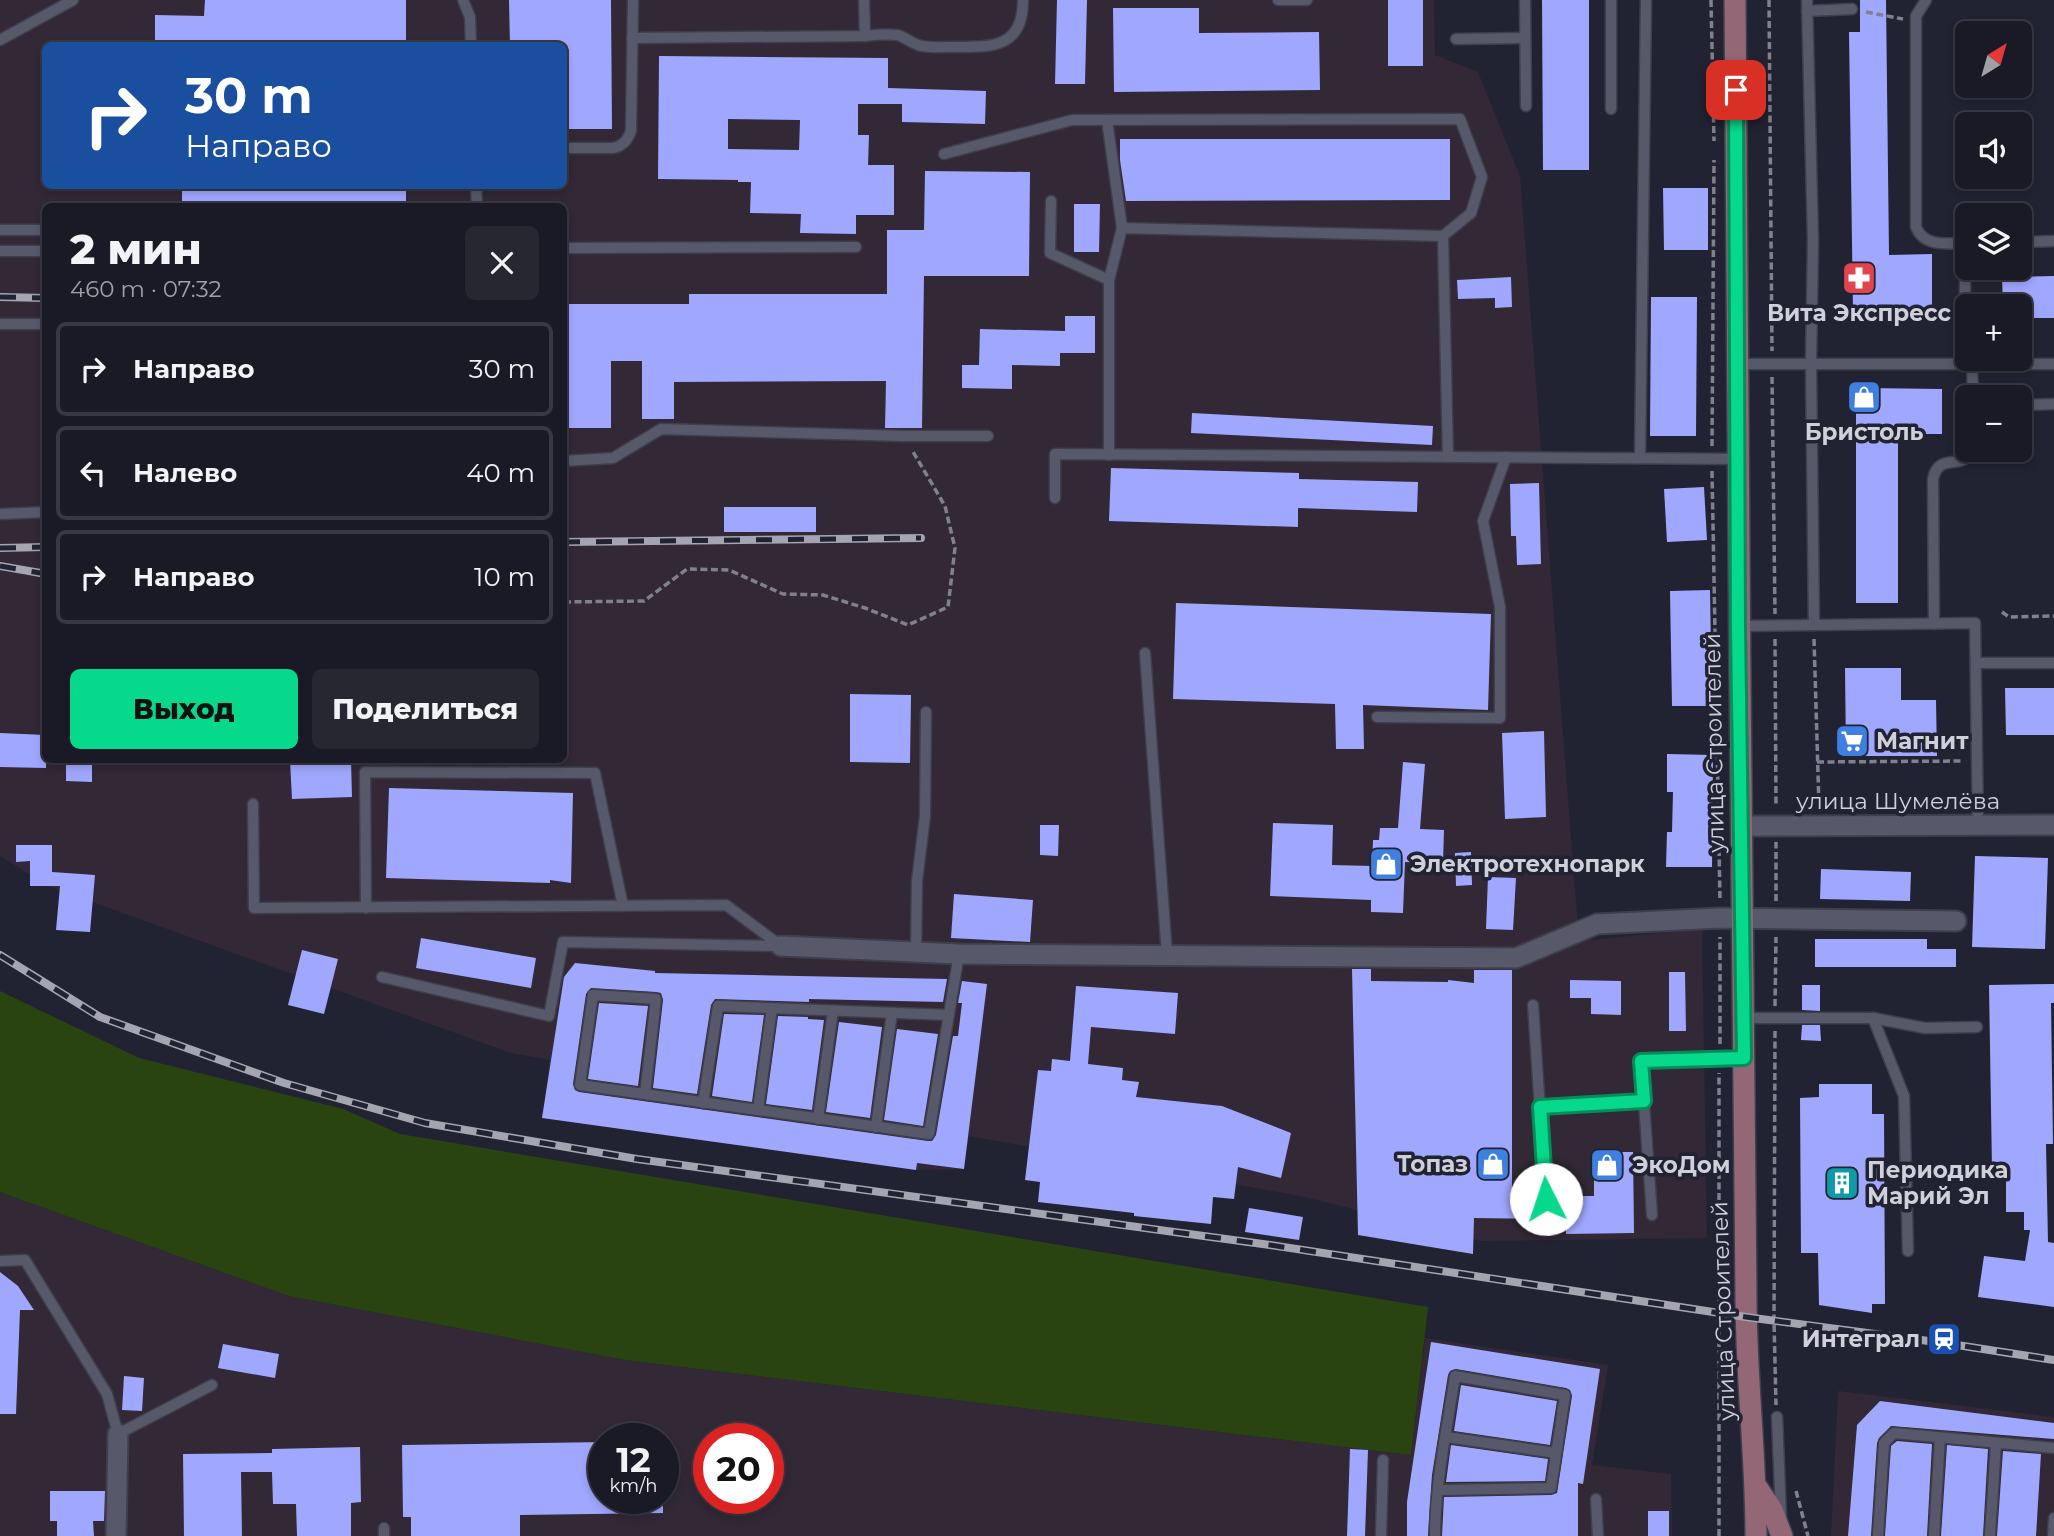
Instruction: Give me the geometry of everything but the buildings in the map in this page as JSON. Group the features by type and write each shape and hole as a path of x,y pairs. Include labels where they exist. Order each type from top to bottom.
{"main road":[{"name":"улица Строителей","path":"1735,0 1738,626 1746,1317 1756,1486 1756,1536"},
{"name":"улица Строителей","path":"1756,1486 1772,1510 1782,1535"}],"street":[{"name":"улица Шумелёва","path":"1742,827 2054,825"},
{"path":"781,946 959,954 1516,958 1597,924 1720,918 1956,921"},
{"path":"116,1536 118,1434"}],"lane":[{"path":"0,40 72,0"},
{"path":"463,0 470,17 471,42"},
{"path":"567,148 613,148 620,146 628,138 631,131 632,0"},
{"path":"864,0 865,36"},
{"path":"632,38 895,35 923,47 989,47 1011,36 1019,24 1023,0"},
{"path":"1278,0 1307,0"},
{"path":"1525,0 1525,106"},
{"path":"1611,0 1611,109"},
{"path":"1640,458 1646,0"},
{"path":"1926,0 1916,16 1916,227 1922,237 1932,242 1955,243"},
{"path":"1814,625 1811,364 1813,240 1807,5 1852,9"},
{"path":"1457,39 1525,38"},
{"path":"944,154 1072,120 1460,119 1482,177 1471,213 1443,236 1122,228"},
{"path":"1107,120 1122,228 1109,279 1109,455"},
{"path":"1051,201 1050,253 1109,279"},
{"path":"0,230 42,230"},
{"path":"1443,236 1448,457"},
{"path":"2032,242 2054,241"},
{"path":"567,248 856,247"},
{"path":"0,251 42,251"},
{"path":"0,324 42,324"},
{"path":"1738,364 1955,364"},
{"path":"2032,364 2054,364"},
{"path":"2032,405 2054,404"},
{"path":"567,461 614,458 662,429 988,436"},
{"path":"1055,498 1055,454 1739,459"},
{"path":"1377,717 1500,718 1500,607 1483,521 1506,457"},
{"path":"1934,624 1933,478 1938,466 1955,461"},
{"path":"0,514 42,512"},
{"path":"1738,626 1975,623 1978,825"},
{"path":"1145,653 1167,955"},
{"path":"1976,663 2054,663"},
{"path":"916,952 917,880 925,816 926,712"},
{"path":"366,908 365,772 596,773 623,906"},
{"path":"253,804 254,908 726,905 781,946"},
{"path":"382,977 549,1016 563,942 781,946"},
{"path":"645,1094 656,999 593,995 580,1086 929,1134 959,954"},
{"path":"1533,1005 1546,1199"},
{"path":"703,1102 718,1006 949,1015"},
{"path":"758,1110 772,1008"},
{"path":"818,1119 832,1011"},
{"path":"876,1127 892,1013"},
{"path":"1744,1018 1873,1018 1925,1028 1977,1027"},
{"path":"1873,1018 1904,1096 1908,1251"},
{"path":"1652,1214 1641,1061 1744,1058"},
{"path":"1540,1107 1644,1101"},
{"path":"0,1261 26,1260 107,1394 118,1434 212,1385"},
{"path":"1435,1536 1435,1512 1438,1490 1455,1376 1565,1395 1551,1488 1438,1490"},
{"path":"1777,1417 1782,1535"},
{"path":"1878,1536 1884,1443 1894,1433 2054,1448"},
{"path":"1446,1437 1556,1452"},
{"path":"1934,1536 1940,1438"},
{"path":"1990,1536 1996,1443"},
{"path":"1381,1536 1383,1460"},
{"path":"1596,1499 1598,1536"},
{"path":"2053,1536 2054,1518"}],"path":[{"path":"1712,0 1712,459 1720,918 1719,1536"},
{"path":"1769,0 1775,626 1774,1321 1777,1417"},
{"path":"1852,9 1916,22"},
{"path":"567,602 644,601 687,569 729,570 783,594 823,595 908,625 948,607 955,548 946,506 903,436"},
{"path":"2002,612 2009,617 2054,616"},
{"path":"1814,625 1819,826"},
{"path":"1817,762 1977,761"},
{"path":"1794,1484 1808,1536"}],"shaded area":[{"path":"0,0 1434,0 1435,55 1478,72 1520,176 1579,941 1702,929 1707,1238 1481,1241 1306,1197 969,1136 964,1169 916,1170 542,1118 550,1060 511,1053 48,886 0,856"},
{"path":"0,1192 289,1296 625,1360 1411,1455 1425,1338 1608,1365 1592,1465 1671,1474 1672,1536 0,1536"},
{"path":"1838,1391 2054,1417 2054,1536 1831,1536"}],"green space":[{"path":"0,991 139,1058 343,1109 400,1134 1428,1307 1411,1455 625,1360 289,1296 0,1192"}],"railway":[{"path":"0,297 42,298"},
{"path":"567,542 921,538"},
{"path":"0,548 42,547"},
{"path":"0,566 42,573"},
{"path":"0,955 100,1017 284,1083 425,1123 637,1159 1270,1245 1746,1317 2054,1360"}],"place":[{"name":"Вита Экспресс","path":"1859,278"},
{"name":"Бристоль","path":"1864,397"},
{"name":"Магнит","path":"1852,741"},
{"name":"Электротехнопарк","path":"1386,864"},
{"name":"Топаз","path":"1493,1164"},
{"name":"ЭкоДом","path":"1607,1165"},
{"name":"Периодика Марий Эл","path":"1842,1183"},
{"name":"Интеграл","path":"1944,1339"}],"route":[{"path":"1546,1199 1540,1107 1644,1101 1641,1061 1744,1058 1738,626 1736,90"}]}
